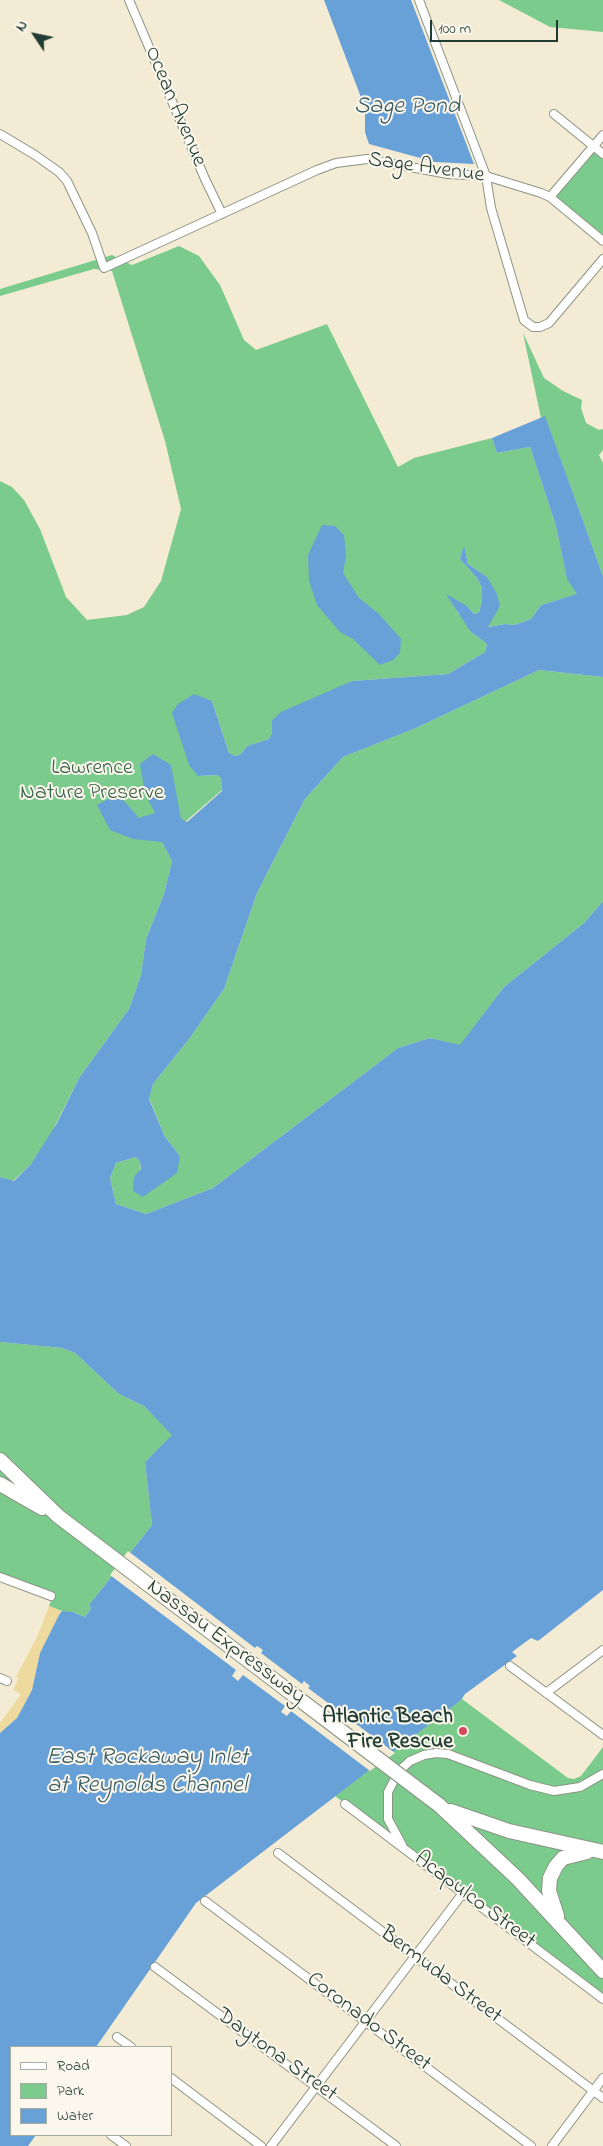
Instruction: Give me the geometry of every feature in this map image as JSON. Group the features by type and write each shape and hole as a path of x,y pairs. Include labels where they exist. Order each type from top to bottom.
{"highway":[{"name":"Nassau Expressway","path":"0,1460 58,1516 439,1805 562,1925 602,1971"},
{"name":"Nassau Expressway","path":"0,1484 58,1516"},
{"name":"Nassau Expressway","path":"439,1805 501,1829 600,1852"},
{"path":"562,1925 552,1907 549,1891 550,1878 556,1866 563,1858 575,1854 600,1852"}],"street":[{"name":"Ocean Avenue","path":"129,0 205,179 222,214"},
{"path":"419,0 486,176 491,208 524,320 533,327 540,327 549,323 603,259"},
{"path":"554,114 603,154"},
{"name":"Sage Avenue","path":"0,134 35,155 59,172 67,181 92,233 104,268 317,170 351,160 367,158 448,174 486,176 550,197 603,241"},
{"path":"550,197 603,135"},
{"path":"0,1577 51,1596"},
{"path":"546,1693 603,1650"},
{"path":"510,1666 603,1736"},
{"path":"405,1849 393,1830 387,1810 388,1792 399,1771 410,1761 430,1753 448,1754 530,1785 554,1791 580,1787 603,1774"},
{"name":"Acapulco Street","path":"345,1804 603,1999"},
{"name":"Bermuda Street","path":"278,1853 603,2098"},
{"path":"271,2146 463,1893"},
{"name":"Coronado Street","path":"205,1901 530,2146"},
{"name":"Daytona Street","path":"155,1967 396,2146"},
{"path":"117,2037 130,2046"},
{"path":"552,2146 603,2078"},
{"path":"172,2079 261,2146"},
{"path":"112,2136 126,2146"}],"green space":[{"path":"499,0 603,0 603,32 550,27"},
{"path":"594,147 603,155 603,240 551,197"},
{"name":"Lawrence Nature Preserve","path":"179,246 199,256 220,285 244,340 256,350 327,324 398,467 414,458 492,438 497,453 530,447 556,526 567,578 578,594 541,605 531,619 514,625 505,624 487,627 487,577 468,564 464,546 460,559 477,578 482,588 482,601 479,612 474,614 467,606 457,612 466,622 470,631 487,644 485,652 448,674 352,681 272,720 272,733 269,739 247,746 241,754 235,756 229,753 212,701 198,776 217,775 221,778 222,790 162,842 172,861 164,894 146,939 141,975 129,1009 79,1078 50,1136 31,1164 13,1181 0,1177 0,481 12,487 24,500 40,529 66,597 87,620 127,615 144,607 161,581 181,509 165,441 112,271 94,269 0,296 0,289 112,255 132,265"},
{"path":"523,333 544,378 563,391 582,400 581,408 586,423 599,430 603,429 603,450 599,455 603,463 603,576 545,417 541,418"},
{"path":"539,670 603,677 603,901 584,923 504,987 460,1046 430,1038 398,1048 213,1188 146,1214 116,1204 110,1178 116,1163 136,1157 140,1162 143,1196 155,1187 180,1156 165,1137 149,1098 153,1084 189,1039 224,989 257,893 305,799 343,757 416,728"},
{"path":"0,1342 62,1348 75,1353 119,1394 144,1406 173,1435 145,1462 152,1525 89,1605 91,1608 85,1617 73,1612 66,1613 49,1606 52,1598 0,1577"},
{"path":"462,1699 568,1778 574,1779 581,1776 603,1747 603,1999 335,1796"}],"sand":[{"path":"49,1606 62,1611 40,1653 32,1690 17,1718 0,1733 0,1723 21,1694 13,1690 19,1678 16,1677 38,1635"}],"water":[{"name":"Sage Pond","path":"324,0 411,0 474,164 435,162 369,144 365,132 365,108"},
{"name":"East Rockaway Inlet at Reynolds Channel","path":"545,416 603,576 603,677 539,670 416,728 343,757 305,799 257,893 224,989 189,1039 153,1084 149,1099 165,1137 180,1156 177,1173 143,1197 133,1191 134,1177 141,1169 140,1162 136,1157 116,1163 110,1178 116,1204 146,1214 213,1188 398,1048 430,1038 460,1045 504,987 584,923 603,901 603,1590 538,1641 531,1638 512,1652 517,1656 465,1694 461,1700 196,1903 97,2046 10,2046 10,2136 35,2136 28,2146 0,2146 0,1733 17,1718 32,1690 40,1653 59,1615 62,1611 73,1612 85,1617 91,1608 89,1605 152,1525 145,1462 172,1435 144,1406 119,1394 75,1353 62,1348 0,1342 0,1177 14,1181 31,1164 57,1123 79,1078 129,1009 141,975 146,939 164,894 172,861 162,842 133,839 110,830 97,805 118,794 139,818 155,813 145,793 140,764 153,754 171,765 181,819 187,822 222,791 221,778 217,775 198,776 189,765 172,713 178,704 194,694 212,701 229,753 235,756 241,754 247,746 269,739 272,733 272,720 281,712 352,681 448,674 485,652 487,644 470,631 446,594 467,606 474,614 479,612 482,601 482,588 477,578 460,559 464,545 468,564 487,577 497,594 500,606 488,627 505,624 514,625 531,619 541,605 577,594 567,579 556,526 530,447 497,453 492,438"},
{"path":"322,525 335,526 344,535 346,556 343,573 359,598 379,614 401,639 400,653 393,660 380,665 353,639 340,632 317,605 309,581 308,555"}],"pier":[{"path":"128,1551 255,1648 257,1646 263,1650 261,1653 302,1684 304,1681 310,1686 308,1688 395,1753 370,1771 291,1711 287,1716 281,1712 285,1706 243,1675 238,1681 232,1676 236,1670 110,1575"}],"place":[{"name":"Atlantic Beach Fire Rescue","path":"463,1731"}]}
